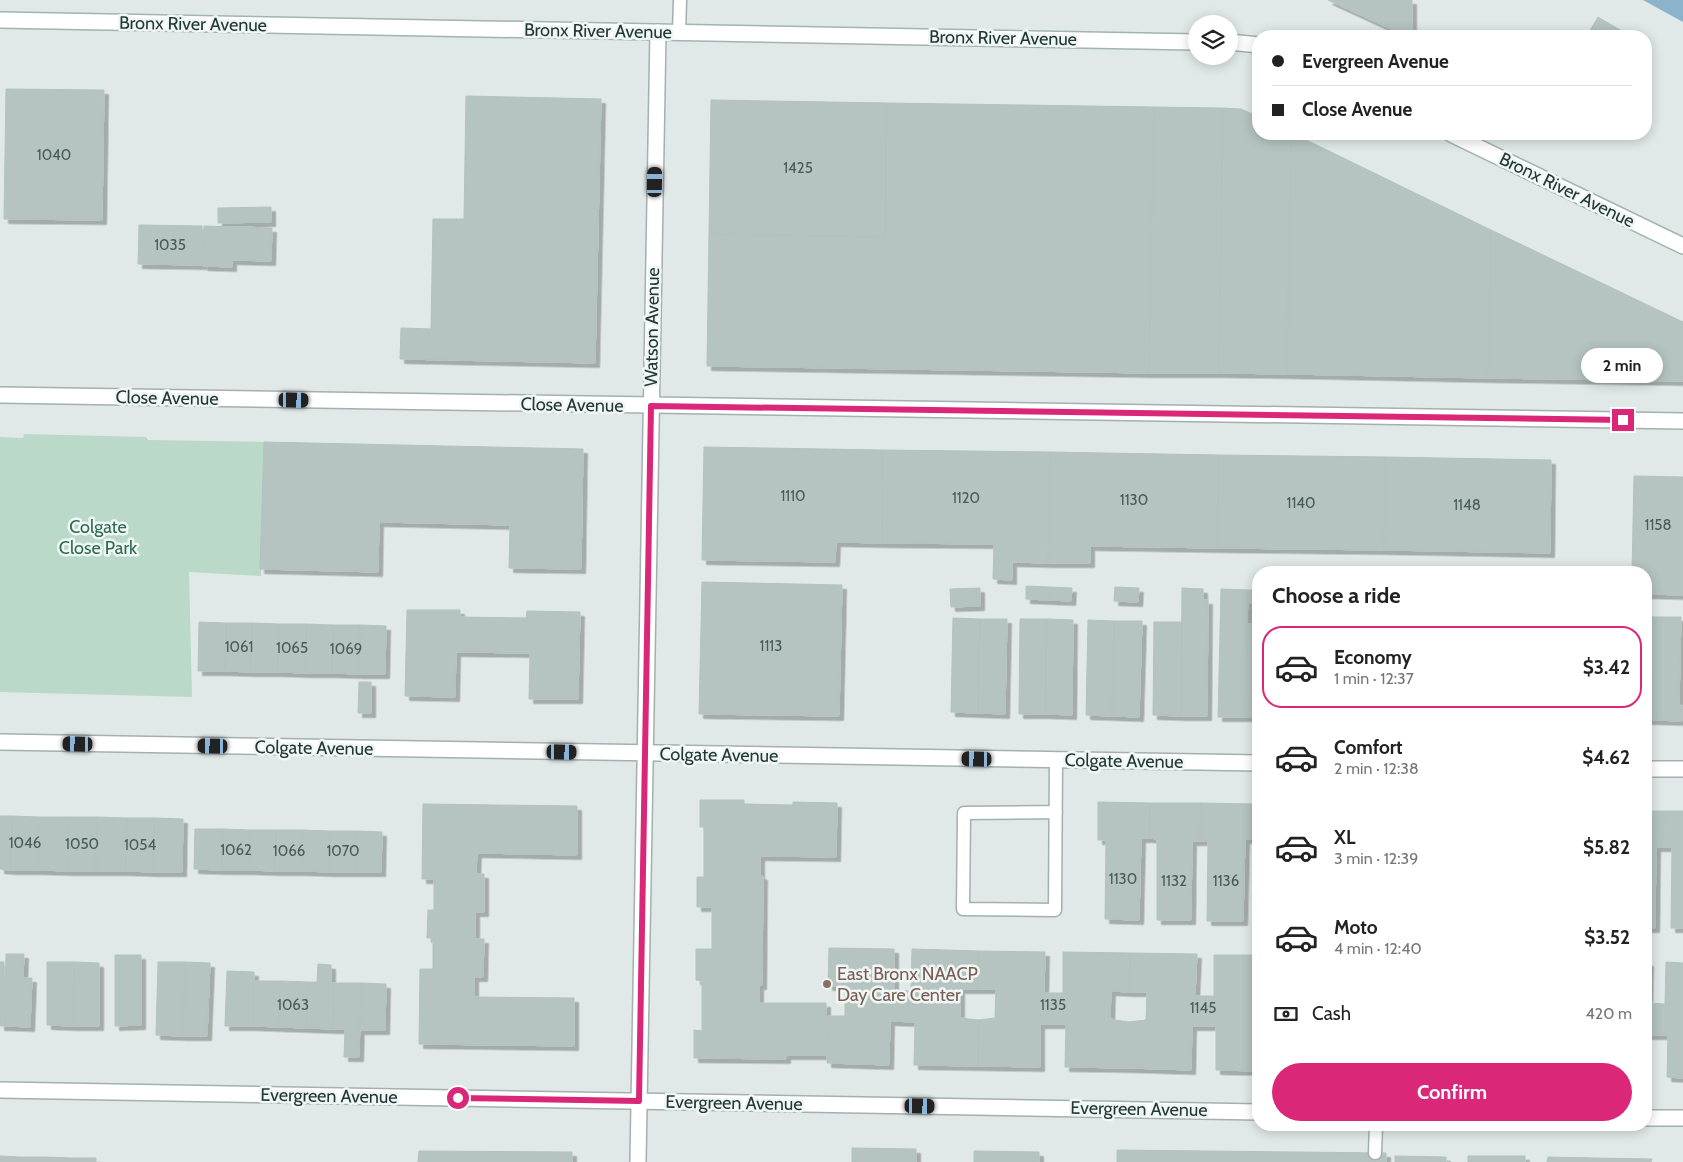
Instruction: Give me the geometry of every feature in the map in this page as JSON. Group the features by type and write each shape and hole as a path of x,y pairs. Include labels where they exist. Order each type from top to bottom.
{"street":[{"name":"Bronx River Avenue","path":"0,20 1188,42"},
{"name":"Watson Avenue","path":"638,1162 658,32"},
{"path":"1238,43 1252,44"},
{"name":"Bronx River Avenue","path":"1463,140 1683,246"},
{"name":"Close Avenue","path":"0,395 1683,421"},
{"name":"Colgate Avenue","path":"0,742 1252,763"},
{"path":"1652,769 1683,769"},
{"name":"Evergreen Avenue","path":"0,1090 1252,1112"},
{"path":"1652,1118 1683,1118"}],"lane":[{"path":"679,32 680,0"},
{"path":"1056,760 1056,812 1055,910 963,909 964,813 1056,812"},
{"path":"1375,1153 1376,1131"}],"green space":[{"name":"Colgate Close Park","path":"24,434 146,437 148,440 264,442 261,576 189,572 192,697 0,692 0,437 23,438"}],"water":[{"path":"1643,0 1683,0 1683,22"}],"building":[{"path":"1328,0 1412,0 1412,30 1393,30"},
{"path":"1598,17 1620,30 1590,30"},
{"path":"6,89 104,90 102,220 4,219"},
{"path":"466,96 601,99 595,363 400,359 401,328 431,329 433,219 464,219"},
{"path":"711,100 887,103 885,237 709,234"},
{"path":"887,103 1154,107 1149,373 707,366 709,234 885,237"},
{"path":"1154,107 1223,108 1219,373 1149,373"},
{"path":"1223,108 1241,109 1252,114 1252,140 1291,140 1287,374 1219,373"},
{"path":"1291,140 1306,140 1491,230 1488,378 1287,374"},
{"path":"271,207 271,222 218,223 218,208"},
{"path":"139,225 202,226 202,265 138,264"},
{"path":"204,226 272,228 271,261 232,260 232,267 203,266"},
{"path":"1491,230 1683,322 1683,381 1488,378"},
{"path":"264,442 583,449 581,569 509,568 510,525 379,522 378,572 260,569"},
{"path":"704,447 883,450 882,543 836,542 835,562 702,560"},
{"path":"883,450 1050,452 1048,563 1012,562 1012,580 993,579 994,544 882,543"},
{"path":"1050,452 1219,455 1217,548 1090,546 1090,563 1048,563"},
{"path":"1219,455 1385,457 1384,550 1217,548"},
{"path":"1385,457 1551,460 1550,553 1384,550"},
{"path":"1634,476 1683,477 1683,595 1652,594 1652,566 1632,566"},
{"path":"702,582 842,585 839,716 699,714"},
{"path":"1026,586 1049,587 1049,600 1026,599"},
{"path":"1049,587 1072,588 1071,601 1049,600"},
{"path":"1115,587 1139,588 1138,602 1114,601"},
{"path":"980,588 980,606 951,607 950,589"},
{"path":"1182,588 1203,589 1203,600 1208,600 1207,716 1181,716"},
{"path":"1221,589 1248,590 1245,717 1218,717"},
{"path":"1248,590 1252,590 1252,603 1247,599"},
{"path":"407,610 460,610 460,617 526,618 527,611 580,612 578,699 529,699 530,653 456,652 455,697 405,696"},
{"path":"1652,617 1654,617 1652,720"},
{"path":"1654,617 1681,617 1679,704 1682,705 1682,721 1653,720"},
{"path":"953,618 980,619 978,713 951,712"},
{"path":"980,619 1007,619 1005,714 978,713"},
{"path":"1020,619 1047,619 1045,714 1019,714"},
{"path":"1047,619 1073,620 1072,715 1045,714"},
{"path":"1088,620 1114,621 1112,716 1086,715"},
{"path":"1114,621 1142,621 1139,717 1112,716"},
{"path":"199,622 226,623 225,671 198,671"},
{"path":"1154,622 1182,622 1181,716 1153,715"},
{"path":"226,623 252,623 251,672 225,671"},
{"path":"252,623 279,624 278,672 251,672"},
{"path":"279,624 306,624 305,673 278,672"},
{"path":"306,624 333,625 332,673 305,673"},
{"path":"1247,624 1252,624 1252,718 1245,717"},
{"path":"333,625 360,625 359,674 332,673"},
{"path":"360,625 386,626 385,674 359,674"},
{"path":"359,682 371,682 371,713 358,713"},
{"path":"700,800 744,800 744,804 793,805 793,802 837,803 836,857 760,856 760,875 763,876 762,985 759,985 759,1003 826,1003 826,1055 786,1055 786,1059 694,1058 694,1030 702,1031 702,981 696,980 696,949 712,949 712,907 697,907 697,877 704,877 704,827 700,827"},
{"path":"1098,802 1150,803 1149,838 1141,838 1139,920 1105,919 1106,840 1098,840"},
{"path":"1150,803 1201,803 1200,841 1192,841 1191,920 1157,920 1157,839 1149,838"},
{"path":"1201,803 1252,804 1251,839 1245,839 1243,921 1207,921 1208,841 1200,841"},
{"path":"423,804 577,806 577,855 477,853 476,874 484,874 484,912 475,912 475,939 484,939 483,977 474,977 474,997 574,998 574,1046 419,1044 420,969 433,969 433,938 427,938 428,910 434,910 434,879 422,879"},
{"path":"1252,804 1252,839 1251,839"},
{"path":"1652,811 1664,811 1663,847 1656,847 1655,928 1652,928"},
{"path":"1664,811 1683,811 1683,928 1671,928 1672,847 1663,847"},
{"path":"0,816 12,816 11,870 0,869"},
{"path":"12,816 39,817 39,870 11,870"},
{"path":"39,817 68,817 68,871 39,870"},
{"path":"68,817 97,817 96,871 68,871"},
{"path":"97,817 127,818 126,871 96,871"},
{"path":"127,818 154,818 153,872 126,871"},
{"path":"154,818 183,819 182,872 153,872"},
{"path":"195,829 223,829 222,870 194,869"},
{"path":"223,829 249,830 249,870 222,870"},
{"path":"249,830 276,830 275,871 249,870"},
{"path":"276,830 302,830 302,871 275,871"},
{"path":"302,830 330,831 330,872 302,871"},
{"path":"330,831 357,831 357,872 330,872"},
{"path":"357,831 382,832 381,872 357,872"},
{"path":"829,948 894,949 894,990 911,991 912,949 979,951 978,989 960,989 960,1018 979,1020 978,1066 914,1065 915,1022 890,1021 889,1065 827,1063 828,1016 845,1016 845,986 828,986"},
{"path":"979,951 1045,952 1044,993 1063,993 1063,952 1130,953 1129,992 1111,991 1110,1019 1128,1022 1128,1068 1065,1067 1066,1024 1040,1024 1040,1067 978,1066 979,1020 995,1018 996,989 978,989"},
{"path":"1130,953 1197,954 1195,996 1214,996 1214,955 1252,955 1252,1071 1216,1070 1216,1026 1192,1026 1191,1070 1128,1068 1128,1022 1146,1020 1147,992 1129,992"},
{"path":"6,954 24,954 23,978 32,978 30,1027 5,1026"},
{"path":"115,955 141,955 141,1025 115,1026"},
{"path":"0,962 4,962 4,977 6,977 5,1026 0,1026"},
{"path":"47,962 74,962 73,1026 47,1025"},
{"path":"74,962 99,963 99,1026 73,1026"},
{"path":"158,962 185,962 183,1036 156,1035"},
{"path":"185,962 210,963 207,1036 183,1036"},
{"path":"1666,962 1683,963 1683,1078 1667,1077 1668,1035 1652,1035 1652,1003 1665,1004"},
{"path":"318,964 331,965 331,983 334,983 333,1029 307,1028 308,982 317,982"},
{"path":"227,971 254,972 253,1026 225,1026"},
{"path":"254,981 280,981 278,1027 253,1026"},
{"path":"280,981 308,982 307,1028 278,1027"},
{"path":"334,983 361,983 359,1057 344,1057 345,1029 333,1029"},
{"path":"361,983 386,984 385,1030 360,1030"},
{"path":"852,1148 916,1149 916,1162 852,1162"},
{"path":"1117,1150 1386,1153 1386,1162 1117,1162"},
{"path":"419,1151 572,1152 572,1162 418,1162"},
{"path":"974,1151 1039,1152 1039,1162 974,1162"},
{"path":"0,1156 19,1157 19,1162 0,1162"},
{"path":"1395,1156 1446,1157 1446,1162 1395,1162"},
{"path":"1468,1156 1525,1156 1525,1162 1468,1162"},
{"path":"19,1157 45,1157 45,1162 19,1162"},
{"path":"45,1157 71,1158 71,1162 45,1162"},
{"path":"1548,1157 1595,1158 1595,1162 1547,1162"},
{"path":"71,1158 96,1158 96,1162 71,1162"},
{"path":"1595,1158 1652,1159 1651,1162 1595,1162"}],"place":[{"name":"East Bronx NAACP Day Care Center","path":"827,984"}],"route":[{"path":"458,1098 639,1101 651,406 1623,420"}]}
